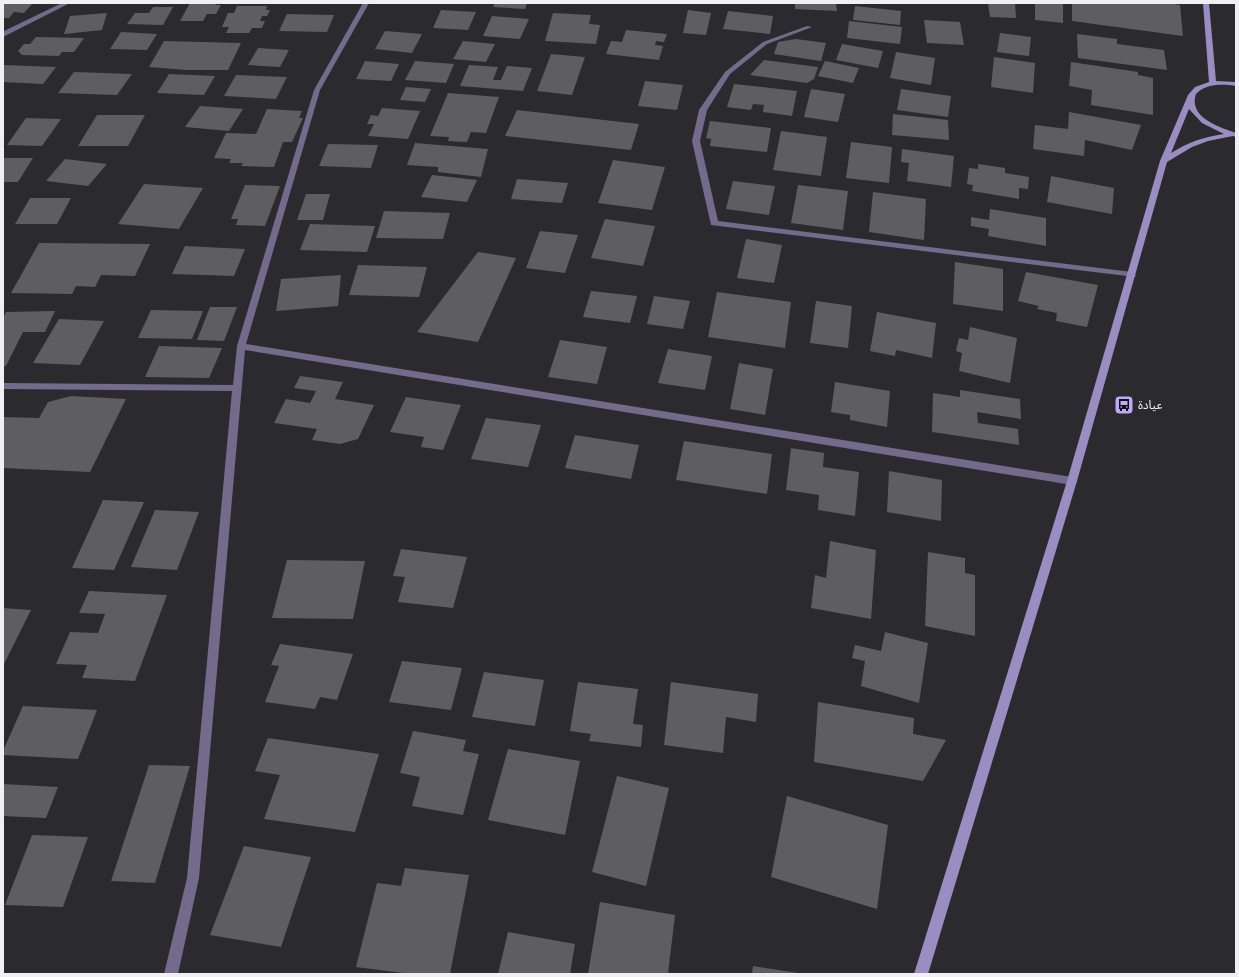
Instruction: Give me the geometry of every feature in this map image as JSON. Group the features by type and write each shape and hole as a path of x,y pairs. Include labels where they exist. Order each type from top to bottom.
{"street":[{"path":"3,35 67,3"},
{"path":"171,974 193,878 241,346 317,90 366,3"},
{"path":"1206,3 1213,84"},
{"path":"809,27 765,43 727,73 703,110 696,141 714,223 1132,275"},
{"path":"921,974 1072,481 1164,161 1192,95 1198,88 1213,84 1236,84"},
{"path":"1192,95 1190,104 1195,113 1206,123 1221,131 1234,135"},
{"path":"1164,161 1189,145 1207,139 1234,135"},
{"path":"241,346 1072,481"},
{"path":"3,386 237,388"}],"building":[{"path":"3,3 33,3 24,13 14,12 9,18 3,18"},
{"path":"190,3 217,3 215,5 221,5 216,14 207,14 203,21 180,21"},
{"path":"495,3 527,3 525,9 493,7"},
{"path":"795,3 836,3 837,11 795,9"},
{"path":"988,3 1015,3 1016,18 990,17"},
{"path":"1035,3 1063,3 1063,23 1035,20"},
{"path":"1072,3 1167,3 1180,5 1183,36 1072,21"},
{"path":"237,6 267,6 266,10 270,10 267,16 262,16 260,21 265,21 262,28 252,28 249,33 226,33 229,27 222,27 228,13 234,13"},
{"path":"855,6 901,11 900,25 853,20"},
{"path":"153,7 173,7 163,25 127,24 135,13 149,13"},
{"path":"441,10 476,12 468,30 433,28"},
{"path":"688,10 711,13 706,35 683,33"},
{"path":"728,11 773,16 770,34 723,29"},
{"path":"107,13 102,30 64,34 70,16"},
{"path":"553,13 591,15 589,24 600,25 596,44 545,41"},
{"path":"287,14 334,15 327,32 279,31"},
{"path":"492,16 529,19 520,39 483,36"},
{"path":"924,20 960,22 964,45 927,43"},
{"path":"849,21 902,27 900,44 847,38"},
{"path":"626,30 667,34 664,42 656,41 655,45 663,46 659,60 606,54 611,41 622,42"},
{"path":"385,31 422,34 412,53 375,49"},
{"path":"121,32 157,34 147,50 110,49"},
{"path":"1000,33 1031,37 1029,56 997,52"},
{"path":"1077,34 1117,39 1117,44 1164,50 1167,70 1078,58"},
{"path":"36,37 84,38 74,52 62,52 59,56 22,55 18,51 24,44 30,44"},
{"path":"796,39 826,43 821,61 774,54 778,42"},
{"path":"164,41 241,43 228,70 186,70 149,67"},
{"path":"463,41 495,44 486,62 453,59"},
{"path":"842,44 883,51 878,68 836,60"},
{"path":"258,48 289,50 280,67 248,65"},
{"path":"896,52 935,58 931,85 890,78"},
{"path":"551,54 585,57 572,95 537,91"},
{"path":"994,57 1035,63 1033,93 991,87"},
{"path":"764,60 818,67 814,79 807,83 750,75"},
{"path":"365,61 399,64 391,81 356,79"},
{"path":"415,61 454,64 446,83 405,80"},
{"path":"825,61 859,68 853,83 818,76"},
{"path":"1071,62 1138,72 1138,75 1153,78 1153,115 1091,105 1092,90 1069,86"},
{"path":"3,65 56,67 43,84 3,82"},
{"path":"469,65 498,67 493,80 501,80 507,66 532,68 523,91 460,86"},
{"path":"74,72 132,74 117,95 58,93"},
{"path":"169,74 215,76 204,95 157,93"},
{"path":"236,75 287,77 276,99 224,96"},
{"path":"645,81 683,85 677,110 638,106"},
{"path":"734,84 797,91 792,116 763,112 764,105 753,104 751,110 727,107"},
{"path":"406,87 431,89 425,102 400,100"},
{"path":"811,89 845,94 838,122 804,117"},
{"path":"901,89 951,96 948,117 897,110"},
{"path":"448,93 499,97 486,133 471,132 467,142 448,141 449,137 430,136"},
{"path":"200,106 243,109 229,131 185,127"},
{"path":"382,108 420,111 408,139 368,136 374,124 367,124 371,115 378,116"},
{"path":"267,109 302,111 299,118 303,118 292,142 283,142 274,167 241,166 243,163 229,163 231,159 214,158 226,133 256,134"},
{"path":"517,110 639,124 631,150 505,136"},
{"path":"1069,112 1141,125 1132,150 1085,140 1084,156 1033,149 1035,125 1068,129"},
{"path":"893,114 948,120 949,140 892,135"},
{"path":"97,115 145,115 128,146 78,146"},
{"path":"26,118 61,119 42,146 7,145"},
{"path":"710,121 771,128 767,152 710,146 711,139 706,138"},
{"path":"781,131 827,137 821,176 773,170"},
{"path":"851,142 892,147 889,183 846,178"},
{"path":"415,143 488,149 481,177 438,172 438,167 407,165"},
{"path":"328,144 378,145 371,168 319,166"},
{"path":"902,149 954,156 951,187 907,181 909,163 901,162"},
{"path":"3,158 33,158 18,182 3,182"},
{"path":"65,159 107,164 88,186 46,181"},
{"path":"613,160 665,167 652,210 598,203"},
{"path":"978,164 1005,168 1005,173 1029,177 1028,189 1019,188 1019,199 972,191 973,185 967,184 969,168 978,169"},
{"path":"432,175 477,180 467,202 421,197"},
{"path":"1051,176 1114,188 1112,214 1047,202"},
{"path":"517,179 568,183 562,203 511,199"},
{"path":"733,181 775,186 769,215 726,209"},
{"path":"144,184 203,188 179,229 118,224"},
{"path":"245,185 280,186 265,226 236,225 238,219 231,219"},
{"path":"798,185 848,191 843,230 791,223"},
{"path":"873,192 926,199 924,240 869,232"},
{"path":"306,194 330,194 323,220 297,220"},
{"path":"30,198 71,198 57,224 15,224"},
{"path":"990,209 1046,218 1046,246 988,236 989,229 971,226 971,217 989,220"},
{"path":"384,211 450,213 443,239 376,238"},
{"path":"605,219 655,226 643,266 591,258"},
{"path":"310,224 375,226 367,252 300,250"},
{"path":"540,231 578,235 565,273 526,268"},
{"path":"746,239 782,245 774,283 737,278"},
{"path":"39,243 150,244 135,276 101,275 95,287 76,286 72,294 11,293"},
{"path":"185,246 245,249 234,276 172,274"},
{"path":"478,252 516,258 478,342 417,332"},
{"path":"955,262 1003,269 1003,311 953,304"},
{"path":"358,265 427,267 419,297 349,295"},
{"path":"1026,272 1098,285 1087,327 1056,321 1057,313 1037,309 1039,306 1018,301"},
{"path":"341,275 338,306 276,311 281,279"},
{"path":"591,291 637,296 630,323 583,317"},
{"path":"717,292 791,302 785,348 708,337"},
{"path":"654,296 690,301 683,329 647,324"},
{"path":"816,301 852,306 848,348 810,343"},
{"path":"210,307 237,307 224,341 197,340"},
{"path":"151,310 203,311 192,339 138,338"},
{"path":"55,311 45,332 23,332 6,366 3,366 3,318 6,312"},
{"path":"877,312 936,323 932,358 896,350 895,356 870,351"},
{"path":"59,319 104,321 80,365 33,363"},
{"path":"970,327 1017,338 1010,383 959,371 962,353 956,351 959,338 968,340"},
{"path":"560,340 607,347 597,384 548,377"},
{"path":"159,346 222,348 209,378 145,377"},
{"path":"668,349 712,356 705,390 658,383"},
{"path":"739,363 773,369 765,415 730,409"},
{"path":"300,376 343,382 335,399 374,405 358,439 340,444 312,440 317,429 274,423 286,399 310,403 316,391 294,388"},
{"path":"835,382 890,391 887,427 850,420 850,415 831,412"},
{"path":"960,390 1020,399 1021,419 977,412 978,423 1018,429 1019,445 932,432 933,393 960,397"},
{"path":"71,396 126,399 90,472 3,468 3,417 39,418 48,402"},
{"path":"406,397 461,405 443,450 421,447 424,437 390,432"},
{"path":"486,418 541,425 528,467 471,459"},
{"path":"575,435 639,445 631,479 565,468"},
{"path":"684,441 772,454 767,494 676,480"},
{"path":"791,448 824,453 823,467 859,472 855,516 818,510 819,495 786,490"},
{"path":"889,471 942,480 941,521 887,512"},
{"path":"103,500 144,502 114,570 72,568"},
{"path":"155,510 199,512 177,570 131,567"},
{"path":"830,541 876,550 871,619 811,608 815,575 826,578"},
{"path":"401,549 467,557 453,608 398,602 405,577 393,576"},
{"path":"928,552 965,558 965,573 975,575 975,636 925,626"},
{"path":"287,560 365,561 353,619 272,618"},
{"path":"89,591 167,595 135,681 82,678 87,665 56,664 70,632 98,633 105,614 79,613"},
{"path":"3,608 31,610 3,666"},
{"path":"885,632 928,643 919,703 861,686 865,661 852,658 855,645 881,651"},
{"path":"280,644 353,654 337,700 320,697 315,709 265,702 279,666 271,665"},
{"path":"402,661 462,668 451,710 389,702"},
{"path":"484,672 544,680 535,726 472,717"},
{"path":"578,682 638,689 633,724 643,725 641,747 589,741 591,734 570,731"},
{"path":"671,682 758,694 756,722 726,717 723,753 664,745"},
{"path":"818,702 914,718 913,734 946,740 923,781 814,762"},
{"path":"23,706 97,710 78,759 3,755 3,751"},
{"path":"413,731 466,740 463,751 479,754 463,815 412,806 420,777 400,773"},
{"path":"268,738 379,754 355,832 264,819 280,775 255,771"},
{"path":"508,749 580,761 565,835 488,820"},
{"path":"149,765 190,766 155,883 111,881"},
{"path":"617,776 669,788 646,886 592,872"},
{"path":"3,784 58,787 46,818 3,816"},
{"path":"787,796 888,825 877,909 771,877"},
{"path":"32,835 88,837 63,907 5,905"},
{"path":"244,846 311,857 281,947 210,935"},
{"path":"405,868 469,875 450,974 411,974 356,967 377,883 401,886"},
{"path":"600,902 675,915 668,974 588,974"},
{"path":"508,932 575,944 570,974 498,974"},
{"path":"753,966 798,973 752,974"}],"place":[{"name":"عيادة","path":"1124,405"}]}
